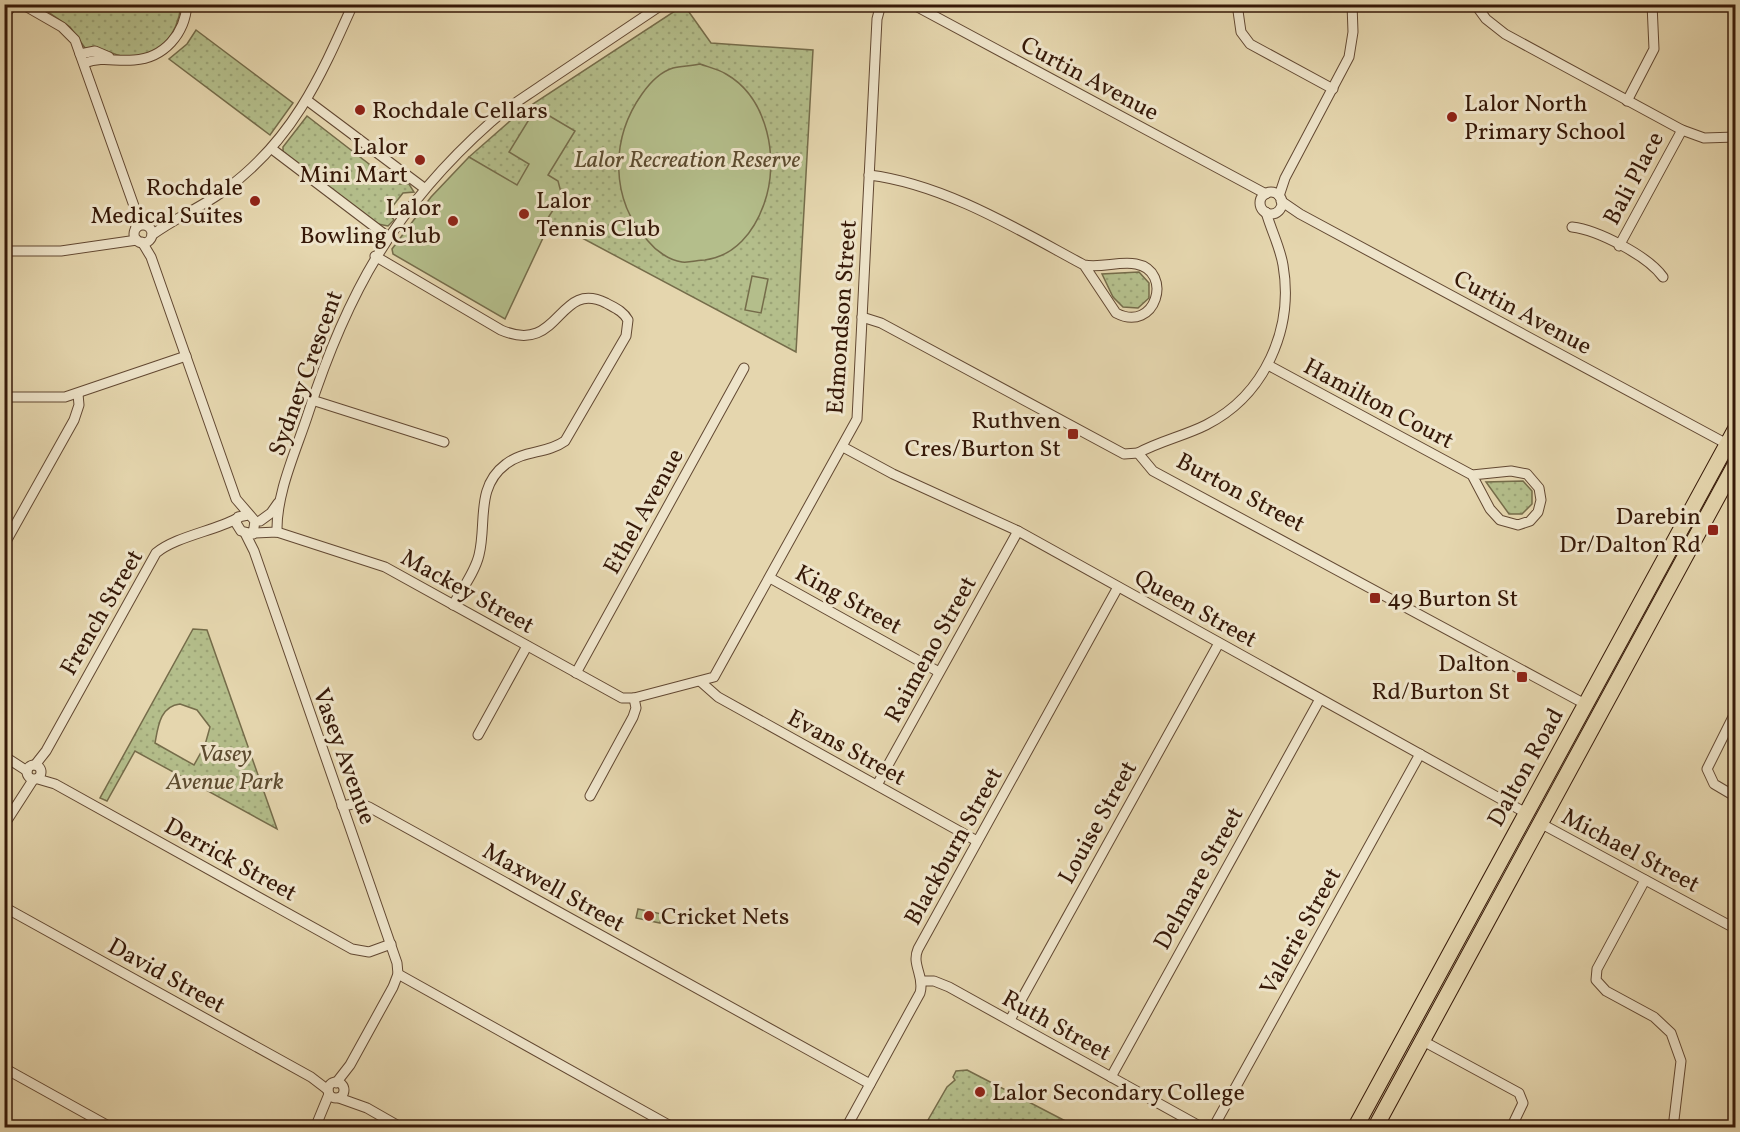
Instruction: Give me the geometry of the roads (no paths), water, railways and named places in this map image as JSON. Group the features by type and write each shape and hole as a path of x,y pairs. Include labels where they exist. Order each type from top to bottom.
{"main road":[{"name":"Dalton Road","path":"1355,1128 1736,428"},
{"name":"Dalton Road","path":"1375,1128 1736,464"},
{"name":"Burton Street","path":"1585,704 1600,713"}],"street":[{"path":"4,13 10,5 20,4 43,14"},
{"path":"33,4 72,36 82,59 236,499 247,518 256,526 248,532"},
{"path":"82,59 137,60 160,52 181,30 187,4"},
{"path":"4,251 61,251 118,242 168,224 226,189 272,149 308,101 353,4"},
{"name":"Sydney Crescent","path":"277,532 281,498 312,400 341,322 375,256 388,237 424,188 492,121 575,61 663,4"},
{"name":"Edmondson Street","path":"875,4 877,19"},
{"name":"Edmondson Street","path":"634,698 701,682 717,674 857,419 877,19 880,4"},
{"name":"Curtin Avenue","path":"912,4 1273,202 1300,214 1727,444"},
{"path":"1237,4 1241,33 1250,44 1332,89"},
{"path":"862,317 881,323 1124,454 1138,453 1221,416 1248,392 1268,365 1279,340 1285,306 1283,266 1273,233 1273,202 1349,57 1353,32 1352,4"},
{"path":"1475,4 1486,20 1505,34 1682,130 1704,138 1736,137"},
{"path":"1627,101 1653,49 1652,4"},
{"path":"308,101 424,188"},
{"name":"Bali Place","path":"1619,246 1682,130"},
{"path":"272,149 388,237"},
{"path":"869,175 892,179 970,205 1084,265 1101,267 1136,264 1144,267 1156,280 1158,288 1154,303 1145,314 1138,316 1116,313 1084,265"},
{"name":"Bali Place","path":"1572,228 1588,230 1619,246 1646,261 1663,277"},
{"path":"375,256 501,330 516,336 546,330 570,304 583,298 597,299 620,311 629,325 626,336 566,441 551,449 516,457 493,478 483,504 479,554 453,605"},
{"path":"4,397 58,397 78,394 186,356"},
{"name":"Hamilton Court","path":"1268,365 1472,475 1490,509 1505,523 1524,523 1538,512 1541,500 1539,488 1527,474 1511,471 1472,475"},
{"name":"Ethel Avenue","path":"576,673 744,368"},
{"path":"4,545 76,416 79,405 78,394"},
{"path":"312,400 444,442"},
{"name":"Queen Street","path":"843,447 893,474 1017,531 1526,813"},
{"name":"Burton Street","path":"1138,453 1146,465 1154,471 1585,704"},
{"name":"Sydney Crescent","path":"247,518 271,513 281,498"},
{"path":"247,518 248,532"},
{"name":"Mackey Street","path":"247,518 277,532 385,567 617,696 634,698"},
{"name":"French Street","path":"4,825 156,553 165,547 247,518"},
{"name":"French Street","path":"220,527 248,532"},
{"name":"Raimeno Street","path":"877,785 1017,531"},
{"name":"Mackey Street","path":"248,532 277,532"},
{"name":"Vasey Avenue","path":"248,532 391,944 398,974"},
{"name":"King Street","path":"770,578 939,672"},
{"name":"Blackburn Street","path":"922,981 915,962 916,952 1118,587"},
{"name":"Louise Street","path":"1010,1020 1219,643"},
{"path":"478,735 527,646"},
{"name":"Evans Street","path":"701,682 718,698 977,841"},
{"path":"591,796 633,717 636,708 634,698"},
{"name":"Delmare Street","path":"1111,1077 1320,699"},
{"path":"1736,711 1707,769 1714,784 1736,798"},
{"name":"Valerie Street","path":"1213,1128 1420,754"},
{"name":"Derrick Street","path":"8,758 352,949 369,952 391,944"},
{"name":"Maxwell Street","path":"342,806 359,803 369,807 870,1084"},
{"name":"Michael Street","path":"1540,823 1736,929"},
{"path":"1645,880 1597,969 1596,980 1606,991 1659,1020 1671,1033 1681,1061 1673,1128"},
{"name":"David Street","path":"4,907 402,1128"},
{"path":"315,1128 398,974 674,1128"},
{"path":"846,1128 917,999 922,981"},
{"name":"Ruth Street","path":"922,981 934,981 949,987 1203,1128"},
{"path":"1423,1041 1519,1093 1522,1102 1511,1128"},
{"path":"4,1068 112,1128"}],"place":[{"name":"Rochdale Cellars","path":"360,110"},
{"name":"Lalor North Primary School","path":"1452,117"},
{"name":"Lalor Mini Mart","path":"420,160"},
{"name":"Rochdale Medical Suites","path":"255,201"},
{"name":"Lalor Tennis Club","path":"524,214"},
{"name":"Lalor Bowling Club","path":"453,221"},
{"name":"Ruthven Cres/Burton St","path":"1073,434"},
{"name":"Darebin Dr/Dalton Rd","path":"1713,530"},
{"name":"49 Burton St","path":"1375,598"},
{"name":"Dalton Rd/Burton St","path":"1522,677"},
{"name":"Cricket Nets","path":"649,916"},
{"name":"Lalor Secondary College","path":"980,1092"}],"park label":[{"name":"Lalor Recreation Reserve","path":"687,159"},
{"name":"Vasey Avenue Park","path":"225,767"}]}
